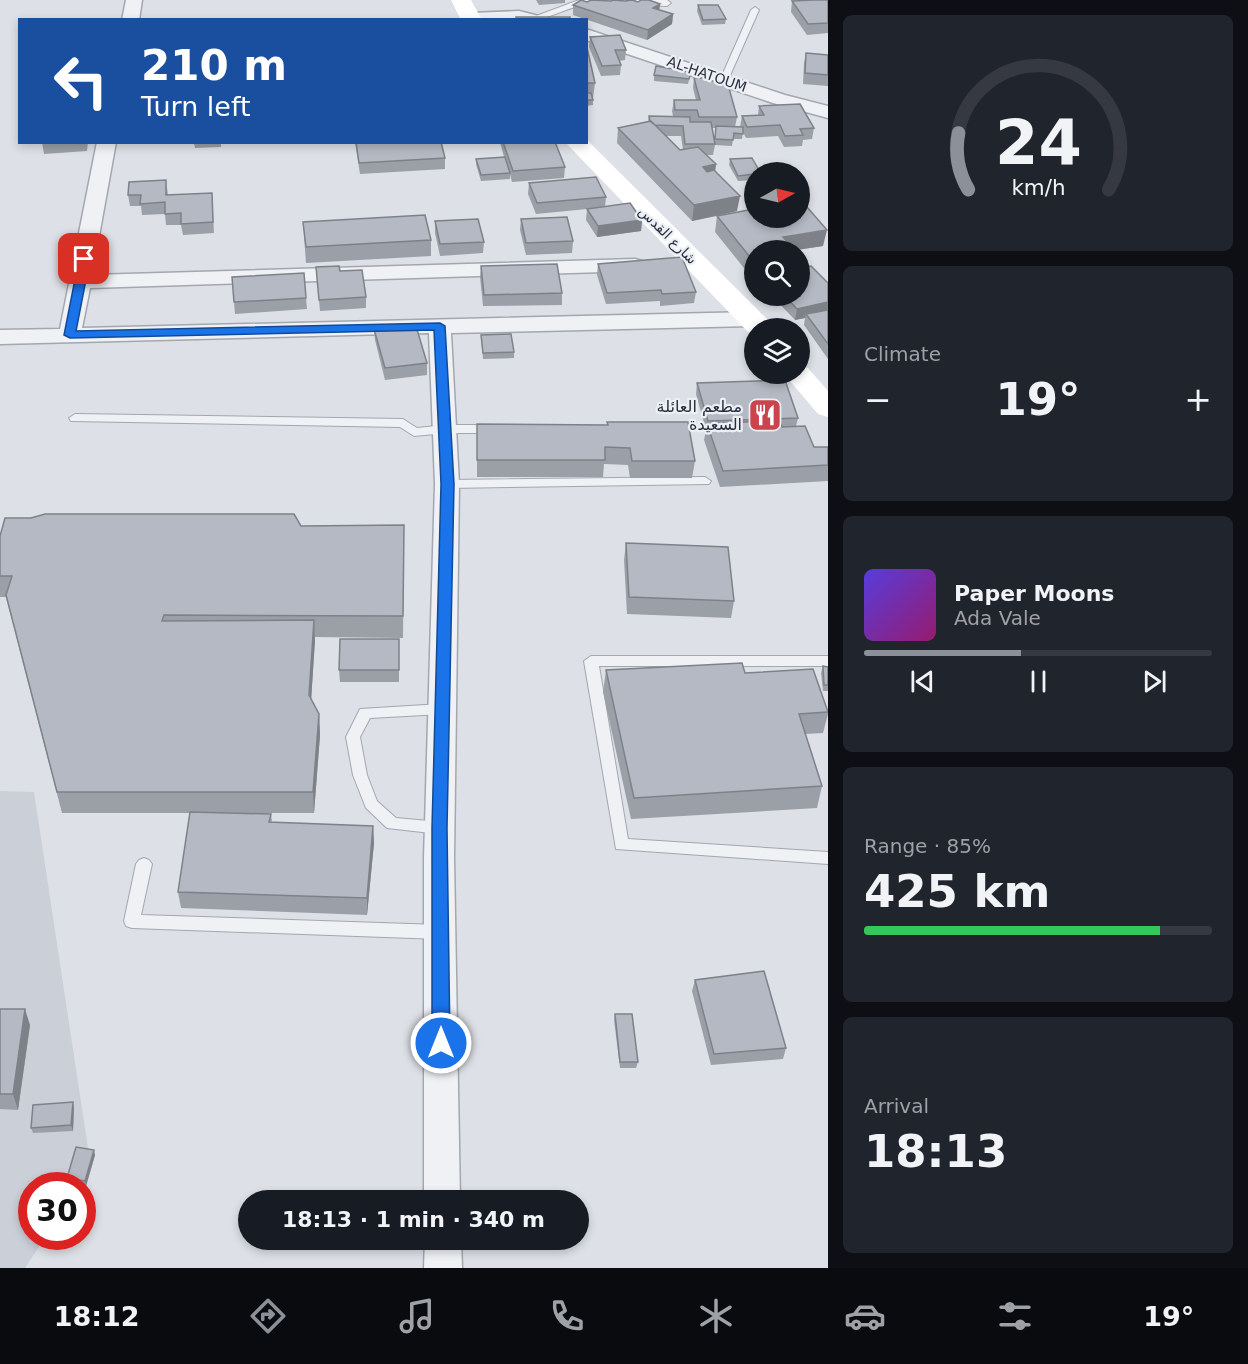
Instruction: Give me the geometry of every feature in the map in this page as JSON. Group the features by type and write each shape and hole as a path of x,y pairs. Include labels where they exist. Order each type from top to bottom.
{"main road":[{"name":"شارع القدس","path":"578,144 683,262 749,318"},
{"path":"807,384 828,408"}],"street":[{"path":"130,18 134,0"},
{"path":"468,12 528,18"},
{"name":"AL-HATOUM","path":"588,35 828,112"},
{"path":"70,335 106,144"},
{"path":"80,282 650,264"},
{"path":"0,337 440,326 744,324"},
{"path":"440,326 447,484 440,828 442,1190"},
{"path":"443,1250 443,1268"}],"lane":[{"path":"535,18 581,1 602,2"},
{"path":"624,2 667,3"},
{"path":"724,80 755,10"},
{"path":"75,418 403,423 414,432 446,429 504,429"},
{"path":"447,484 705,481"},
{"path":"828,661 809,666 591,661 621,844 828,858"},
{"path":"440,828 392,824 371,804 360,775 353,736 365,713 442,708"},
{"path":"144,864 132,921 440,932"}],"shaded area":[{"path":"0,791 34,792 91,1168 88,1172 18,1172 18,1250 37,1250 25,1268 0,1268"}],"building":[{"path":"581,0 638,2 649,0 660,4 653,8 673,14 648,30 573,5"},
{"path":"828,0 828,23 808,24 792,1"},
{"path":"698,5 718,5 726,19 703,20"},
{"path":"516,17 570,17 570,18"},
{"path":"620,35 626,50 615,50 621,65 602,66 590,37"},
{"path":"588,52 595,83 588,83"},
{"path":"806,53 828,55 828,75 805,73"},
{"path":"656,66 691,72 689,79 654,75"},
{"path":"694,78 727,81 737,117 699,117 697,110 675,110 674,100 700,100"},
{"path":"588,93 591,93 593,100 588,100"},
{"path":"800,104 814,128 800,129 803,135 785,136 780,125 747,127 742,116 764,115 759,106"},
{"path":"649,116 690,117 690,122 711,122 715,144 685,144 683,126 655,125 650,121"},
{"path":"651,121 680,150 698,147 716,164 703,167 707,172 714,170 740,196 694,205 618,128"},
{"path":"716,126 743,127 743,134 734,133 733,140 715,139"},
{"path":"356,144 442,144 445,158 359,163"},
{"path":"504,144 556,144 565,167 513,171"},
{"path":"505,157 510,173 481,175 476,159"},
{"path":"752,158 754,162 744,162 744,175 738,176 730,159"},
{"path":"596,177 606,197 537,203 529,183"},
{"path":"166,180 166,195 212,193 213,222 181,224 181,213 165,214 165,202 140,204 141,195 128,195 129,182"},
{"path":"630,203 642,220 598,226 587,209"},
{"path":"810,210 827,230 783,237 786,240 744,240 744,250 717,216 744,211 744,228 810,228"},
{"path":"425,215 431,240 306,247 303,222"},
{"path":"567,217 573,241 526,243 521,219"},
{"path":"478,219 484,242 440,244 435,221"},
{"path":"682,257 696,292 662,294 661,290 607,293 598,264"},
{"path":"557,264 562,293 484,295 481,266"},
{"path":"339,266 340,271 362,270 366,297 319,300 316,267"},
{"path":"810,266 828,283 828,302 797,309 794,306 810,306"},
{"path":"304,273 306,298 234,302 232,277"},
{"path":"828,310 828,344 810,318 806,314"},
{"path":"416,326 427,363 385,368 374,329"},
{"path":"511,334 514,352 483,353 481,335"},
{"path":"744,381 744,384 786,384 798,418 708,421 697,383"},
{"path":"780,420 782,427 805,426 814,447 828,447 828,465 723,471 707,424"},
{"path":"607,422 688,422 695,461 632,461 630,448 605,447 605,460 477,460 477,424 608,425"},
{"path":"45,514 294,514 301,526 404,525 403,616 164,615 162,621 314,620 309,695 319,714 313,792 57,792 6,595 12,576 0,576 0,536 5,518 31,518"},
{"path":"626,543 728,547 734,601 629,597"},
{"path":"340,639 399,639 399,670 339,670"},
{"path":"742,663 745,673 813,669 828,712 799,714 822,786 634,798 606,670"},
{"path":"823,666 828,667 828,685 824,685"},
{"path":"190,812 271,814 269,822 373,826 367,898 178,892"},
{"path":"764,971 786,1048 714,1054 695,980"},
{"path":"0,1009 25,1009 13,1094 0,1094"},
{"path":"615,1014 632,1014 638,1062 620,1062"},
{"path":"73,1102 71,1125 31,1128 33,1105"},
{"path":"76,1147 94,1150 88,1172 69,1172"}],"place":[{"name":"مطعم العائلة السعيدة","path":"765,415"}],"route":[{"path":"84,259 70,335 440,326 447,484 440,828 441,1043"}]}
